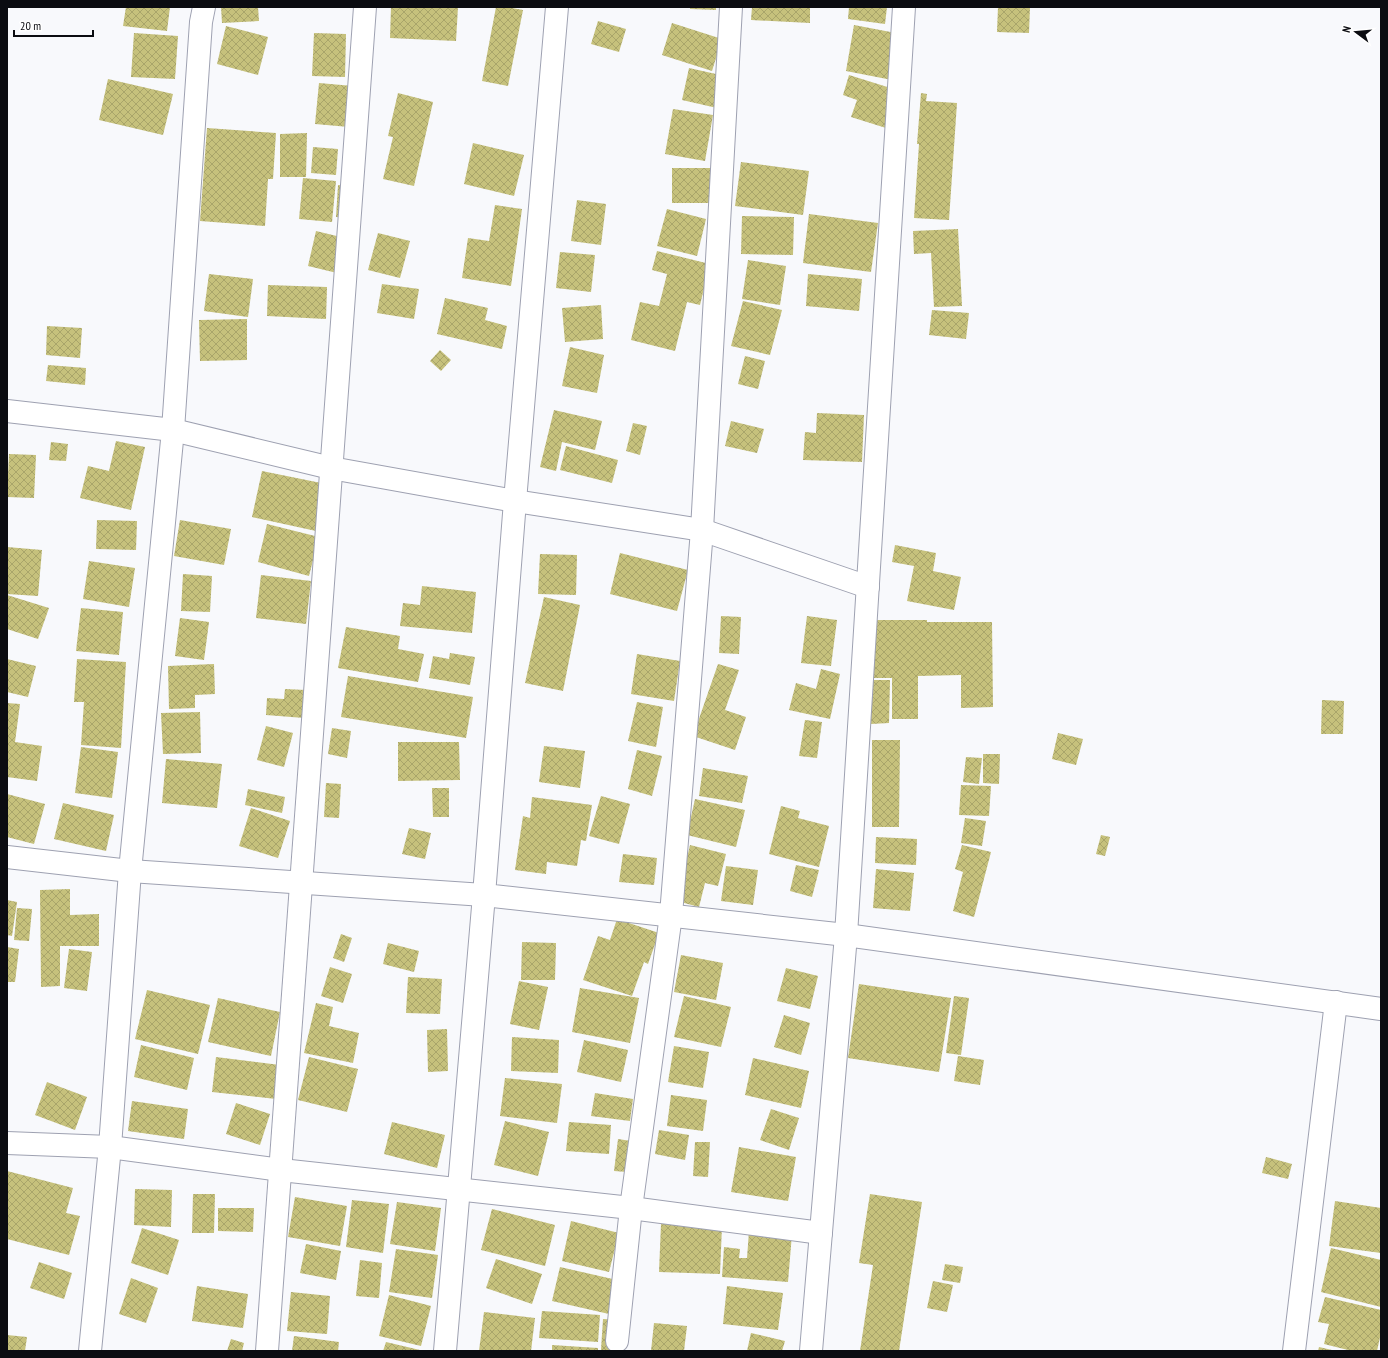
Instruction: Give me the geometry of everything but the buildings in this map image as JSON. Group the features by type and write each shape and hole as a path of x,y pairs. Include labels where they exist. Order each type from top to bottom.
{"street":[{"path":"90,1351 110,1147 130,870 173,430 201,22 204,7"},
{"path":"267,1351 365,7"},
{"path":"445,1351 484,895 514,501 557,7"},
{"path":"617,1341 630,1208 671,915 702,530 731,7"},
{"path":"811,1351 846,935 904,7"},
{"path":"7,411 173,430 331,468 514,501 702,530 868,586"},
{"path":"7,856 130,870 484,895 671,915 846,935 1381,1009"},
{"path":"1294,1351 1336,1002"},
{"path":"7,1144 110,1147 281,1170 630,1208 821,1233"}]}
